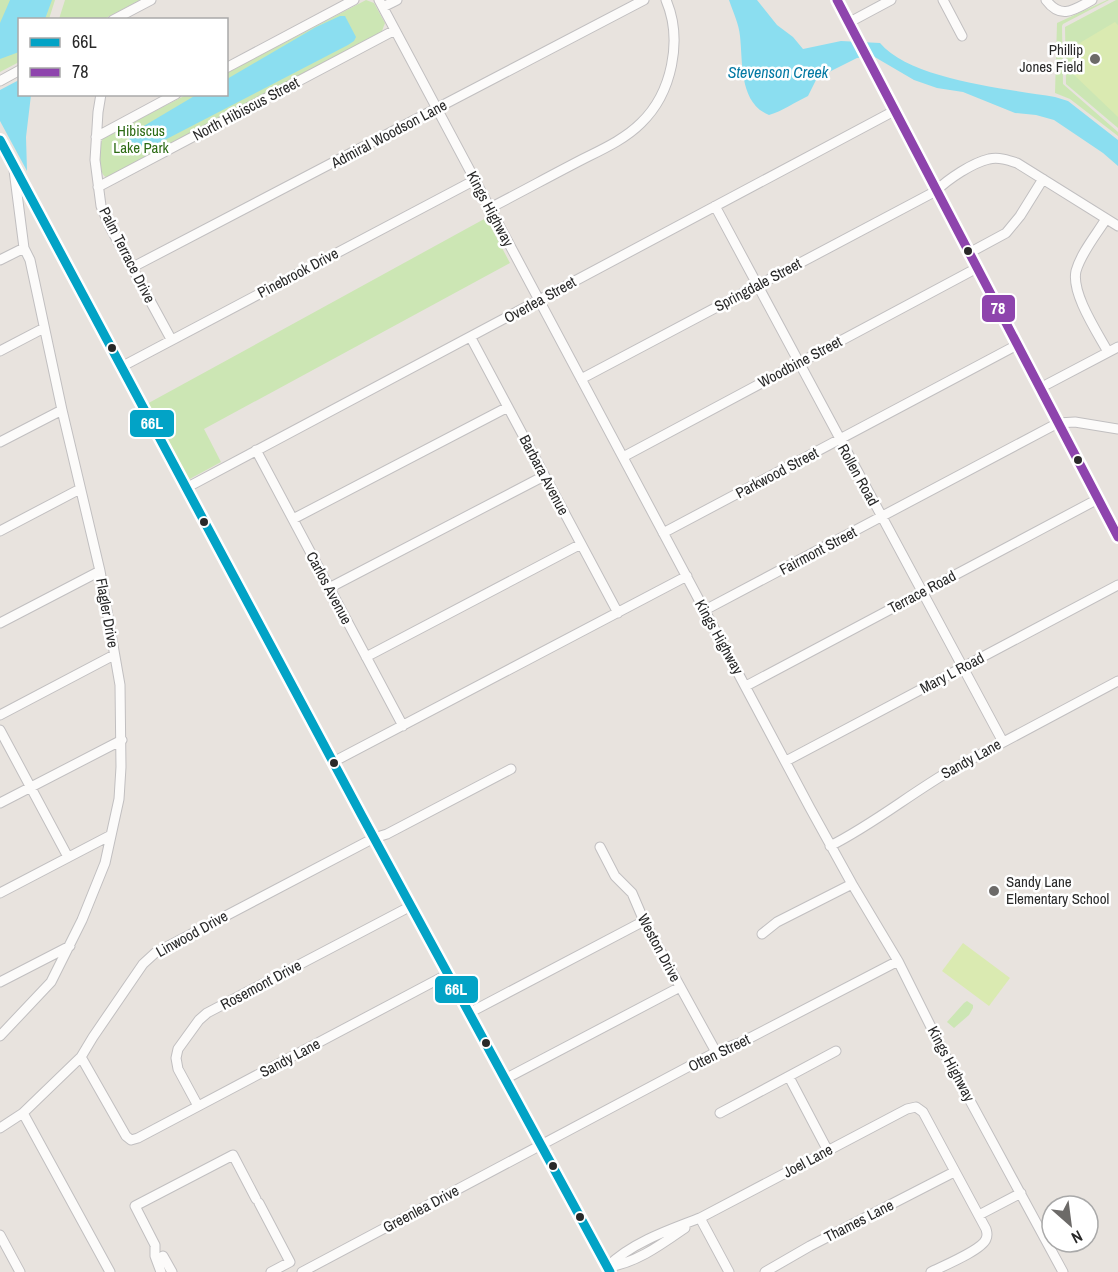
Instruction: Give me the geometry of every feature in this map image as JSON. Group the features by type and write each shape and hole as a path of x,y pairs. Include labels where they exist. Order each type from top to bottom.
{"street":[{"path":"117,18 151,0"},
{"path":"228,67 354,0"},
{"path":"381,4 397,0"},
{"name":"Admiral Woodson Lane","path":"133,267 644,0"},
{"path":"490,208 615,142 642,123 661,96 672,63 674,28 666,0"},
{"path":"837,0 1118,537"},
{"path":"848,23 891,0"},
{"path":"943,0 962,36"},
{"path":"1046,0 1058,11 1073,10 1092,0"},
{"name":"Kings Highway","path":"381,4 830,846 898,961 942,1049 1064,1272"},
{"name":"North Hibiscus Street","path":"98,187 395,30"},
{"path":"0,81 18,71"},
{"name":"Palm Terrace Drive","path":"101,96 95,160 101,206 171,339"},
{"path":"96,137 172,96"},
{"name":"Overlea Street","path":"186,488 894,111"},
{"path":"0,140 608,1269"},
{"name":"Springdale Street","path":"581,379 758,286 989,159 1004,159 1017,163 1118,226"},
{"name":"Flagler Drive","path":"0,1036 51,982 98,882 105,863 118,799 122,740 120,686 100,571 30,260 24,248 14,165"},
{"path":"969,253 1006,233 1020,216 1043,179"},
{"name":"Pinebrook Drive","path":"121,367 475,180"},
{"name":"Rollen Road","path":"715,206 839,440 1004,742"},
{"path":"1106,219 1080,260 1075,279 1080,299 1108,352"},
{"path":"0,260 24,248"},
{"name":"Woodbine Street","path":"623,457 977,268"},
{"path":"0,351 44,328"},
{"name":"Barbara Avenue","path":"471,338 618,613"},
{"name":"Parkwood Street","path":"663,533 1017,345"},
{"path":"1040,388 1118,347"},
{"path":"293,519 508,407"},
{"path":"0,442 62,410"},
{"path":"1058,423 1075,422 1118,429"},
{"name":"Fairmont Street","path":"705,610 1058,423"},
{"name":"Carlos Avenue","path":"256,450 403,726"},
{"path":"329,588 544,476"},
{"path":"0,531 80,489"},
{"name":"Terrace Road","path":"746,686 1098,499"},
{"path":"366,657 581,544"},
{"path":"0,623 100,571"},
{"path":"333,762 687,576"},
{"name":"Mary L Road","path":"786,761 1118,585"},
{"path":"0,715 114,655"},
{"name":"Sandy Lane","path":"830,846 870,824 930,782 1118,681"},
{"path":"0,730 68,857"},
{"path":"0,803 122,740"},
{"name":"Linwood Drive","path":"0,1128 23,1113 81,1057 143,963 155,953 511,769"},
{"path":"0,893 111,835"},
{"name":"Weston Drive","path":"600,847 615,876 632,893 644,921 716,1052"},
{"path":"762,934 777,922 852,884"},
{"name":"Rosemont Drive","path":"198,1106 178,1069 176,1058 178,1049 199,1020 207,1013 411,906"},
{"path":"469,1013 644,921"},
{"path":"0,982 70,945"},
{"name":"Otten Street","path":"541,1146 716,1052 752,1037 898,961"},
{"name":"Sandy Lane","path":"81,1057 126,1136 131,1140 448,974"},
{"path":"505,1079 680,987"},
{"path":"720,1113 836,1051"},
{"path":"789,1077 828,1150"},
{"name":"Joel Lane","path":"608,1269 616,1257 665,1232 700,1218 907,1109 916,1107 923,1112 954,1172"},
{"path":"23,1113 110,1272"},
{"name":"Greenlea Drive","path":"302,1272 541,1146"},
{"path":"162,1272 154,1256 155,1245 135,1206 233,1155 290,1262 271,1272"},
{"path":"931,1272 977,1248 986,1240 986,1229 954,1172"},
{"name":"Thames Lane","path":"765,1272 810,1246 954,1172"},
{"path":"979,1215 1021,1193"},
{"path":"700,1218 729,1272"},
{"path":"0,1235 20,1272"},
{"path":"163,1256 172,1272"},
{"path":"321,1262 327,1272"}],"green space":[{"path":"0,0 55,0 49,18 18,18 18,63 0,72"},
{"path":"65,0 140,0 106,18 59,18"},
{"name":"Hibiscus Lake Park","path":"366,0 374,3 385,23 382,31 362,44 107,178 103,175 99,160 103,138 184,96 228,96 228,72"},
{"path":"1109,0 1063,24 1063,84 1118,132 1118,136 1070,99 1055,93 1057,23"},
{"path":"1118,0 1118,128 1066,84 1065,27"},
{"name":"Phillip Jones Field","path":"1115,22 1118,25 1118,117 1070,71 1073,47"},
{"path":"486,218 510,263 204,429 221,462 186,481 145,405"},
{"path":"963,943 1010,978 989,1006 942,971"},
{"path":"967,1001 973,1005 973,1008 969,1015 954,1028 947,1022"}],"water":[{"path":"10,0 52,0 45,18 18,18 18,52 0,59 0,23"},
{"name":"Stevenson Creek","path":"729,0 757,0 777,25 793,37 803,49 841,41 880,43 894,56 937,74 961,81 1068,101 1118,140 1118,166 1103,153 1054,120 1015,113 963,92 937,88 914,80 873,56 857,58 817,78 808,96 769,115 759,109 747,92 739,32"},
{"path":"345,16 356,37 348,45 157,144 144,147 130,142 129,138 132,133 194,96 228,96 228,78 316,27"},
{"path":"18,81 18,96 31,96 26,137 27,171 0,121 0,90"}],"transit line":[{"name":"78","path":"837,0 1118,537"},
{"name":"66L","path":"0,140 362,816 610,1272"}],"place":[{"name":"Phillip Jones Field","path":"1095,59"},
{"name":"Sandy Lane Elementary School","path":"994,891"}]}
